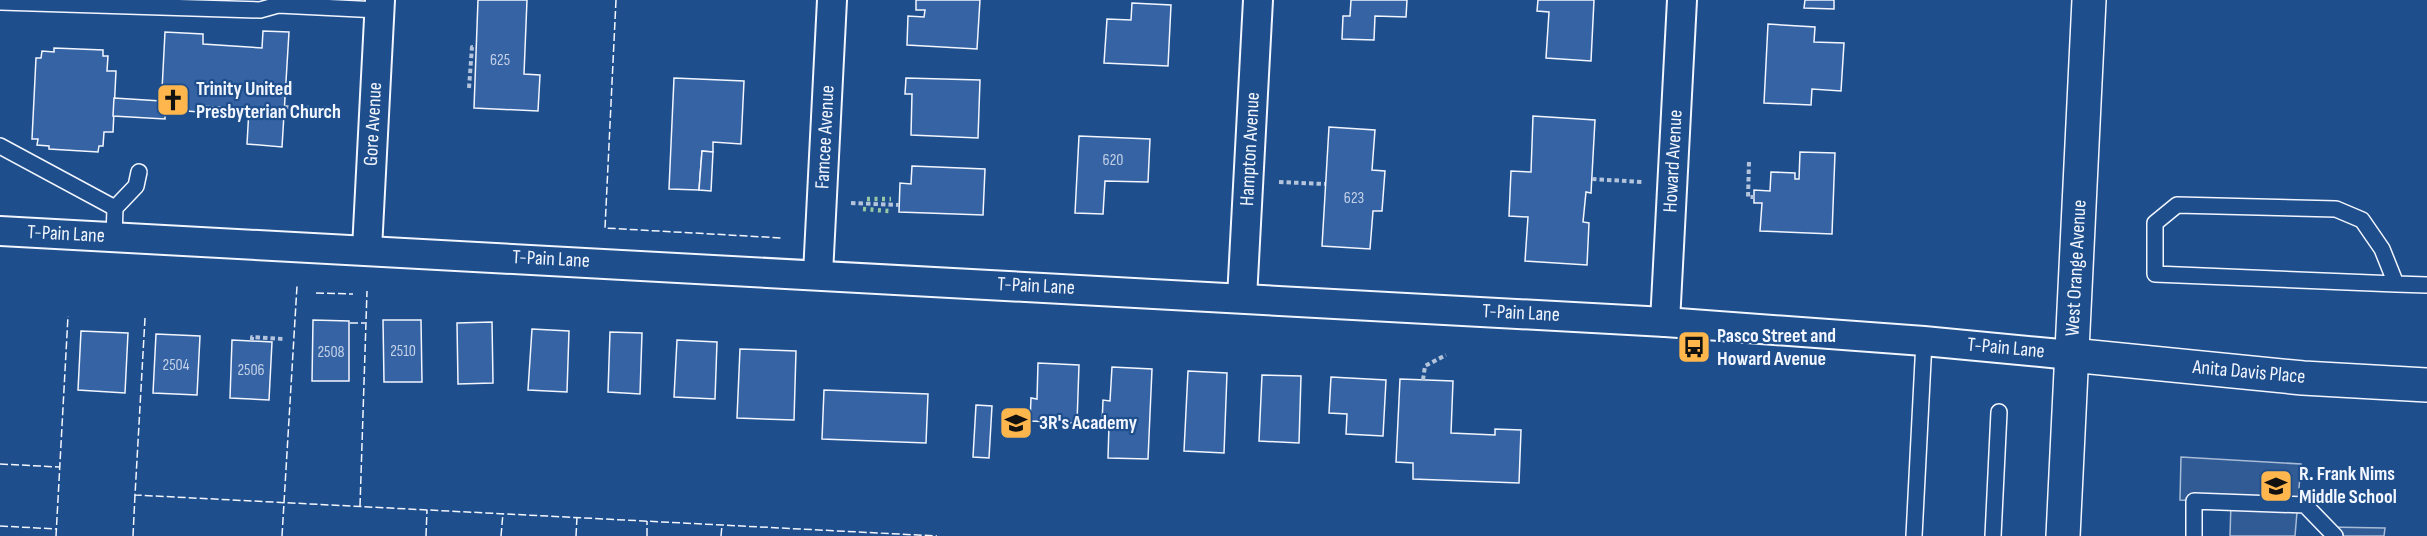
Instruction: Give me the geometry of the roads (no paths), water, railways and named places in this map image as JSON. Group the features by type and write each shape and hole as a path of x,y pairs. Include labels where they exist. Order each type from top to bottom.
{"main road":[{"name":"West Orange Avenue","path":"2063,536 2089,0"},
{"name":"Anita Davis Place","path":"2071,355 2303,378 2427,384"}],"street":[{"name":"Famcee Avenue","path":"818,274 832,0"},
{"name":"Hampton Avenue","path":"1242,298 1258,0"},
{"name":"Howard Avenue","path":"1665,321 1682,0"},
{"name":"Gore Avenue","path":"367,249 379,5"},
{"name":"T-Pain Lane","path":"0,231 367,249 1665,321 2071,355"}],"lane":[{"path":"0,2 261,10 278,4 379,5"},
{"path":"0,146 115,208"},
{"path":"114,237 115,208 136,186 139,172"},
{"path":"2396,284 2382,249 2362,220 2336,209 2177,205 2155,223 2155,274 2396,284 2427,285"},
{"path":"1914,536 1924,341"},
{"path":"1993,536 2000,412"},
{"path":"2194,536 2194,501 2305,504 2335,536"}],"place":[{"name":"Trinity United Presbyterian Church","path":"173,100"},
{"name":"Pasco Street and Howard Avenue","path":"1694,347"},
{"name":"3R's Academy","path":"1016,423"},
{"name":"R. Frank Nims Middle School","path":"2276,486"}]}
